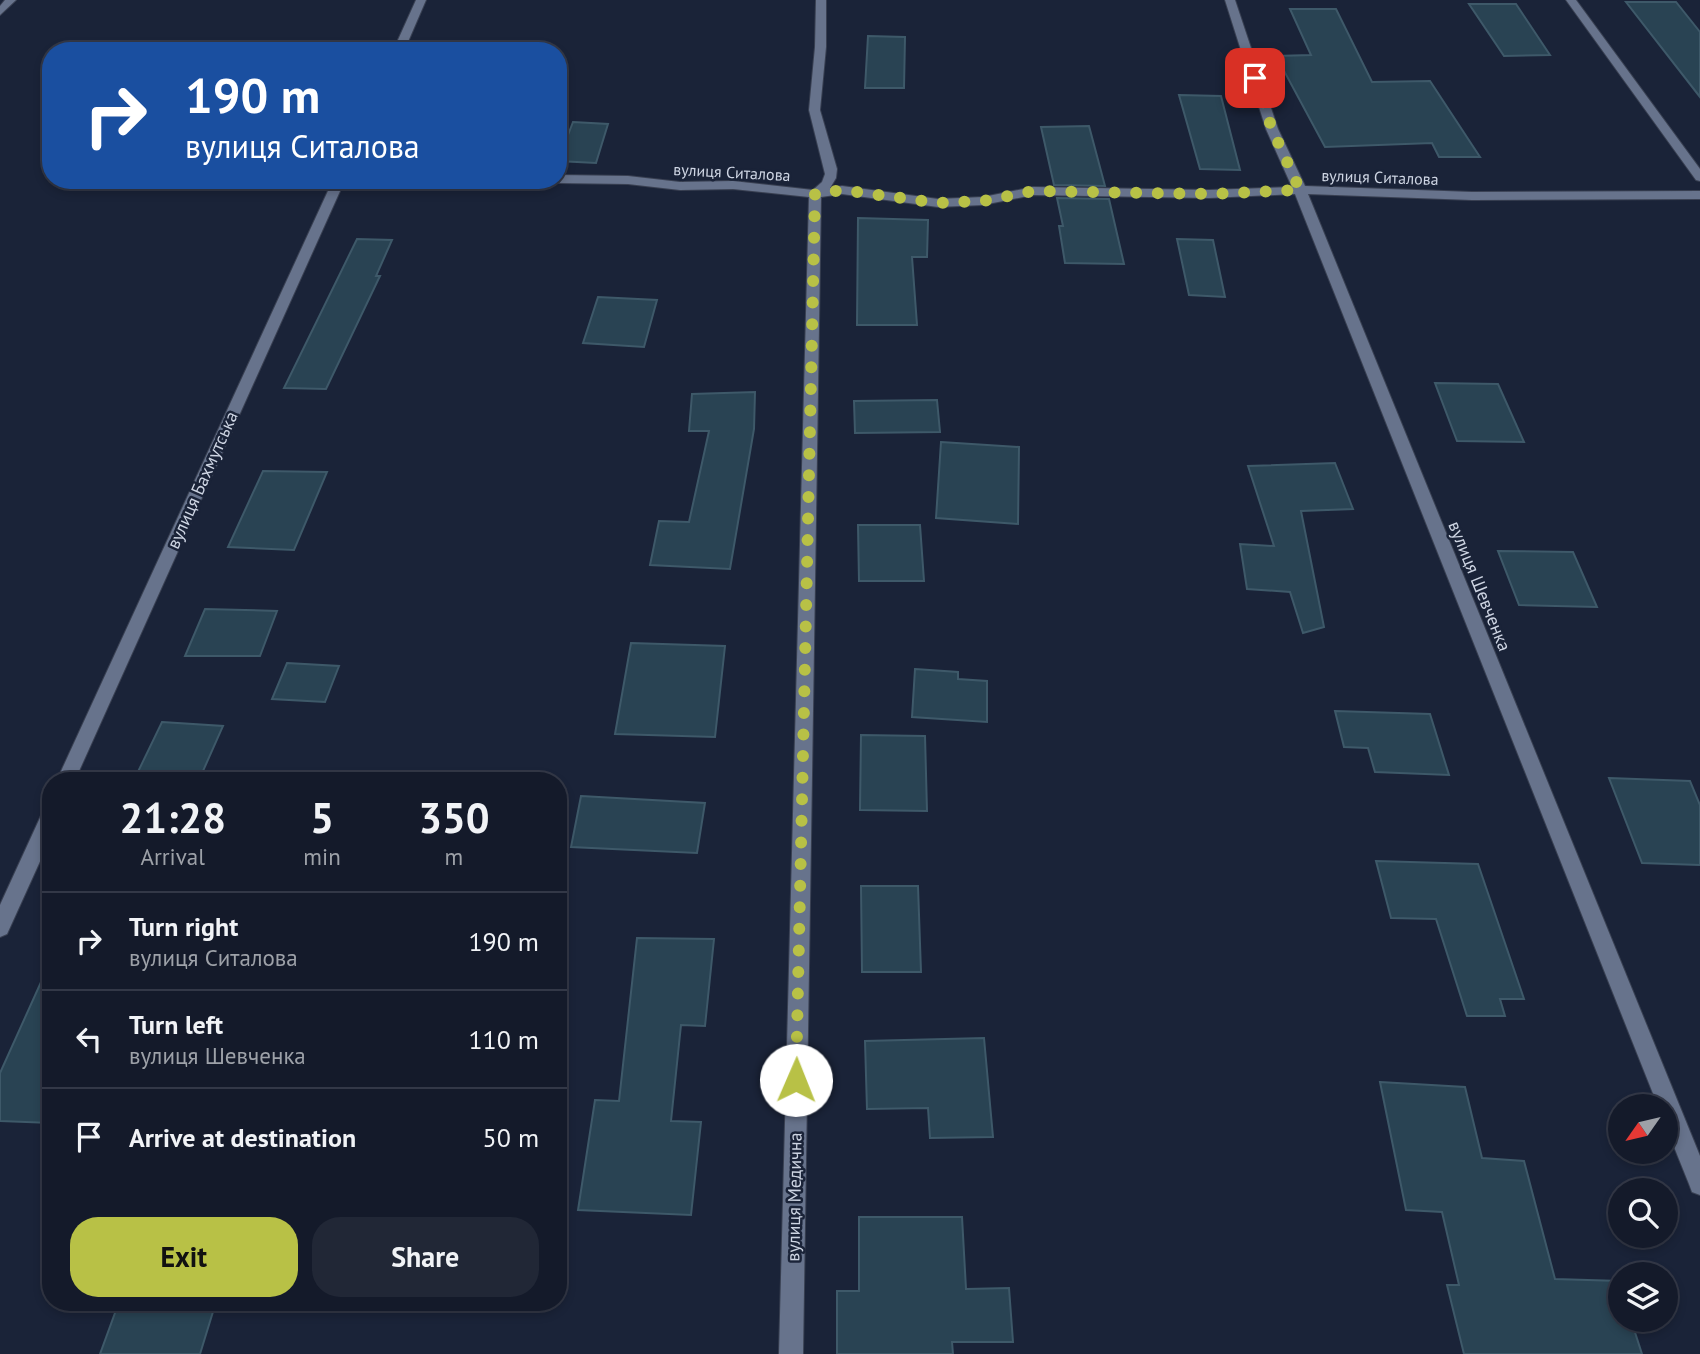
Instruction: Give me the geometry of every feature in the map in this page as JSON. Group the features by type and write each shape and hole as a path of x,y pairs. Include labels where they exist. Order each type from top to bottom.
{"street":[{"path":"0,12 11,0"},
{"path":"402,42 421,0"},
{"name":"вулиця Медична","path":"791,1354 815,194 826,185 831,176 831,163 822,146 815,116 816,79 821,51 821,0"},
{"name":"вулиця Шевченка","path":"1230,0 1272,129 1300,190 1700,1184"},
{"path":"1571,0 1700,177"},
{"name":"вулиця Ситалова","path":"567,179 628,180 681,186 733,185 815,194 842,190 938,203 983,201 1033,191 1209,194 1300,190 1472,196 1700,195"},
{"name":"вулиця Бахмутська","path":"70,772 335,189"},
{"path":"0,927 42,835"}],"building":[{"path":"1626,2 1676,2 1700,32 1700,97"},
{"path":"1469,4 1516,4 1550,55 1504,56"},
{"path":"1290,9 1336,9 1372,82 1430,81 1480,157 1439,157 1432,143 1325,147 1276,56 1311,55"},
{"path":"868,36 905,37 904,88 865,88"},
{"path":"1179,95 1221,96 1240,170 1200,169"},
{"path":"573,122 608,124 596,163 567,161 567,138"},
{"path":"1089,126 1105,186 1054,185 1041,127"},
{"path":"1057,198 1109,199 1124,264 1065,263 1059,226 1063,226"},
{"path":"858,218 928,220 927,257 912,257 917,325 857,325"},
{"path":"357,239 392,240 376,276 380,276 326,389 284,388"},
{"path":"1177,239 1213,240 1225,297 1189,295"},
{"path":"598,297 657,300 644,347 583,343"},
{"path":"1435,383 1498,384 1524,442 1457,441"},
{"path":"755,392 754,429 730,569 650,565 659,521 689,522 709,431 689,431 692,394"},
{"path":"937,400 940,432 855,433 854,401"},
{"path":"941,442 1019,447 1018,524 936,518"},
{"path":"1335,463 1353,509 1301,511 1324,627 1303,633 1290,592 1247,589 1240,544 1274,546 1248,466"},
{"path":"263,471 327,472 294,550 228,547"},
{"path":"858,525 920,525 924,581 859,581"},
{"path":"1498,551 1573,552 1597,607 1519,605"},
{"path":"205,609 277,611 260,656 185,656"},
{"path":"631,643 725,646 715,737 615,734"},
{"path":"287,663 339,666 325,702 272,699"},
{"path":"915,669 958,672 958,679 987,681 987,722 912,717"},
{"path":"1335,711 1430,714 1449,775 1375,772 1368,748 1344,747"},
{"path":"162,722 223,726 203,772 138,772"},
{"path":"861,735 925,736 927,811 860,810"},
{"path":"1609,778 1690,781 1700,805 1700,865 1642,863"},
{"path":"581,796 705,803 697,853 571,847"},
{"path":"1376,861 1478,864 1524,999 1500,999 1505,1016 1467,1016 1436,919 1391,918"},
{"path":"861,886 918,886 921,972 862,972"},
{"path":"637,938 714,939 705,1026 681,1025 671,1121 701,1122 691,1215 578,1210 595,1100 619,1101"},
{"path":"42,980 42,1123 0,1121 0,1073"},
{"path":"984,1038 993,1137 930,1138 928,1108 867,1109 865,1041"},
{"path":"1380,1082 1465,1087 1482,1158 1524,1161 1555,1279 1608,1281 1608,1332 1635,1332 1642,1354 1464,1354 1447,1285 1459,1285 1442,1212 1406,1210"},
{"path":"859,1217 962,1217 966,1289 1009,1288 1013,1342 952,1342 953,1354 837,1354 837,1291 859,1291"},
{"path":"116,1311 213,1311 200,1354 100,1354"}],"route":[{"path":"796,1080 815,194 842,190 938,203 983,201 1033,191 1209,194 1300,190 1272,129 1255,78"}]}
